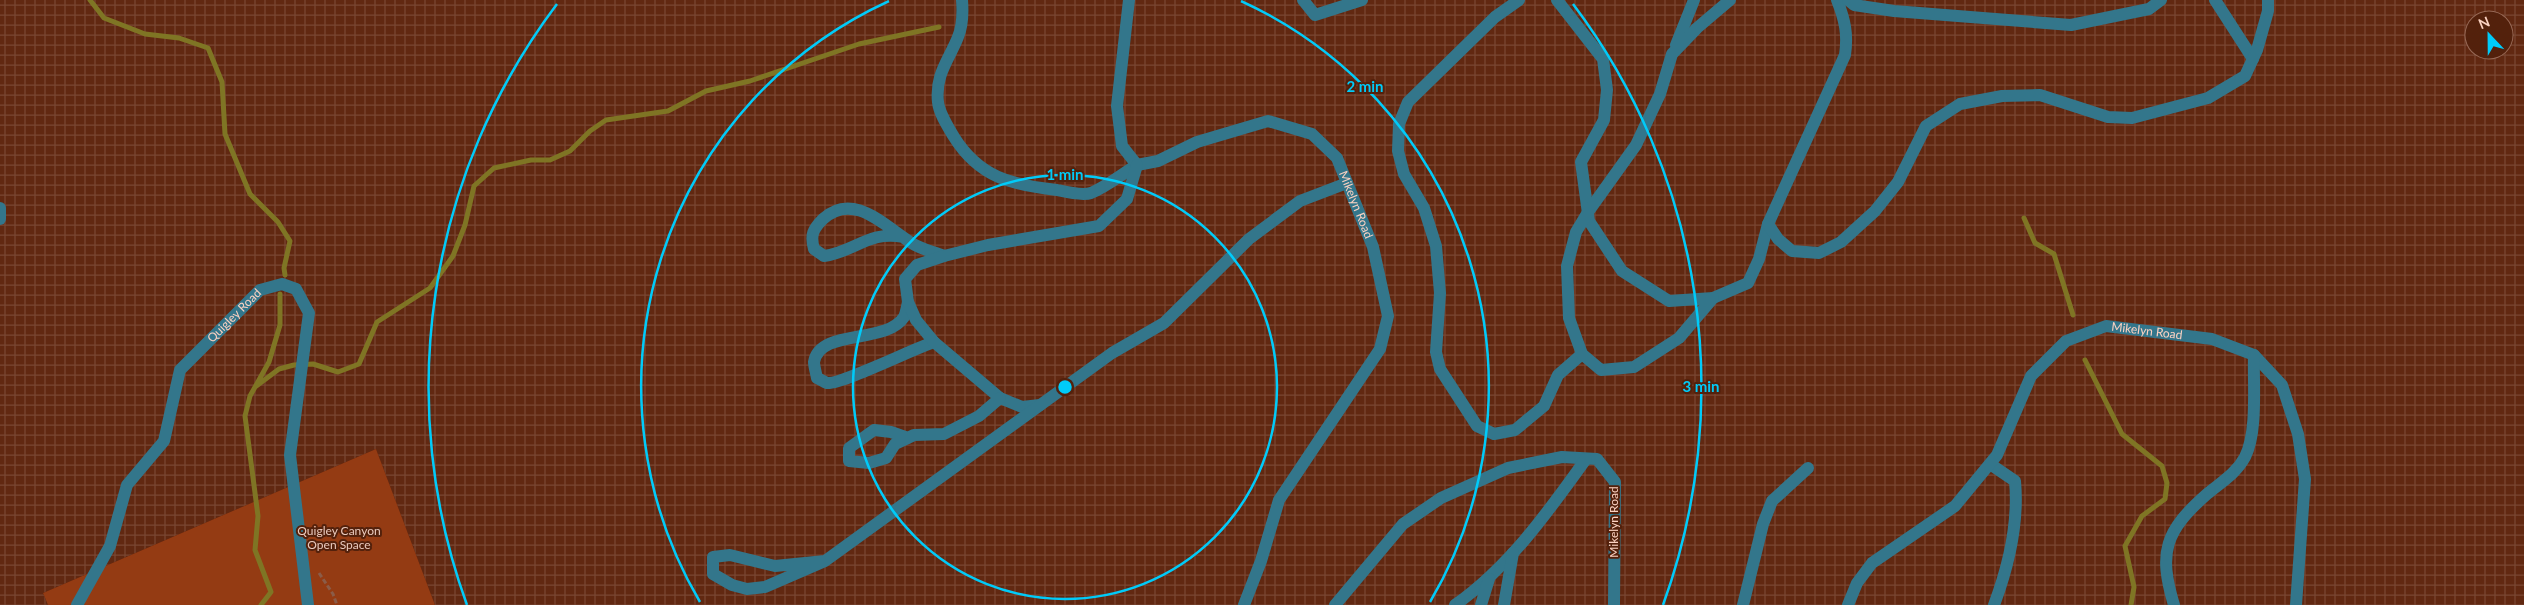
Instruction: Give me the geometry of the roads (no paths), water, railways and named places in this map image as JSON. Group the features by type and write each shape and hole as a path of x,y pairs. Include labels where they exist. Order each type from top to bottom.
{"street":[{"name":"Mikelyn Road","path":"962,0 963,16 958,37 946,59 939,81 938,103 948,128 966,155 984,171 1009,181 1040,188 1090,193 1137,165 1158,161 1197,142 1268,122 1312,134 1336,158 1374,247 1388,316 1380,349 1280,500 1261,561 1244,605"},
{"path":"1040,405 1022,406 1000,398 934,342 916,320 908,302 905,279 917,265 944,256 988,245 1099,226 1127,199 1137,165 1122,146 1117,106 1129,0"},
{"path":"1303,0 1315,15 1362,0"},
{"path":"1520,0 1495,17 1408,102 1399,124 1398,151 1404,174 1424,208 1436,246 1440,293 1436,352 1440,369 1477,426 1494,434 1515,430 1544,406 1558,375 1582,354"},
{"path":"1556,0 1603,59 1607,90 1604,120 1581,162 1589,221 1622,271 1669,301 1713,298 1748,283 1759,259 1768,224 1845,56 1847,36 1845,19 1837,0"},
{"path":"1694,0 1672,54 1660,94 1636,145 1576,232 1567,266 1569,318 1582,354 1601,370 1634,367 1679,338 1713,298"},
{"path":"1672,54 1697,28 1730,0"},
{"path":"1848,0 1854,5 1894,11 2070,25 2149,9 2161,0"},
{"path":"2214,0 2253,60"},
{"path":"1768,224 1778,239 1792,250 1818,253 1841,242 1875,211 1898,182 1926,126 1960,104 2002,96 2040,95 2108,117 2132,118 2208,98 2245,76 2253,60 2268,11 2268,0"},
{"path":"825,561 775,566 730,555 713,557 713,574 747,589 765,587 825,561 1112,353 1164,323 1249,239 1300,201 1347,183"},
{"path":"0,208 0,219"},
{"path":"903,237 890,234 877,236 839,254 824,256 814,249 811,238 814,228 831,212 844,208 877,217 917,246 944,256"},
{"name":"Quigley Road","path":"77,605 110,546 127,485 164,441 180,370 260,290 282,284 296,289 309,313 290,455 308,605"},
{"path":"908,302 904,317 889,330 838,340 821,348 814,362 817,378 828,383 848,379 907,351 934,342"},
{"name":"Mikelyn Road","path":"1848,605 1857,583 1872,563 1955,506 1990,464 1997,455 2031,376 2066,341 2106,326 2212,339 2254,355 2282,385 2298,434 2305,479 2296,605"},
{"path":"2174,605 2165,576 2166,548 2182,520 2207,494 2228,478 2244,458 2251,436 2254,355"},
{"path":"908,438 914,435 944,434 979,416 1000,398"},
{"name":"Mikelyn Road","path":"1336,605 1403,524 1441,498 1508,468 1562,457 1597,459 1615,482 1614,605"},
{"path":"1455,605 1489,579 1513,554 1586,459"},
{"path":"1990,464 2015,481 2017,504 2013,541 1994,605"},
{"path":"1743,605 1763,524 1772,500 1808,468"},
{"path":"1504,605 1513,554"},
{"path":"1481,605 1489,579"}],"waterway":[{"path":"90,0 104,18 145,34 179,38 208,48 222,82 225,134 250,194 278,222 290,241 284,268 285,275"},
{"path":"255,387 279,369 294,365 313,364 338,372 359,364 377,322 430,288 453,256 465,225 474,186 494,168 531,160 550,160 570,151 590,131 606,120 668,111 706,91 750,81 859,44 939,27"},
{"path":"2024,218 2035,243 2054,254 2073,315"},
{"path":"261,605 271,592 255,550 258,516 245,416 250,396 269,362 280,325 280,294"},
{"path":"2085,360 2122,434 2162,466 2167,483 2165,499 2142,516 2125,546 2134,587 2131,605"}],"park label":[{"name":"Quigley Canyon Open Space","path":"339,538"}]}
